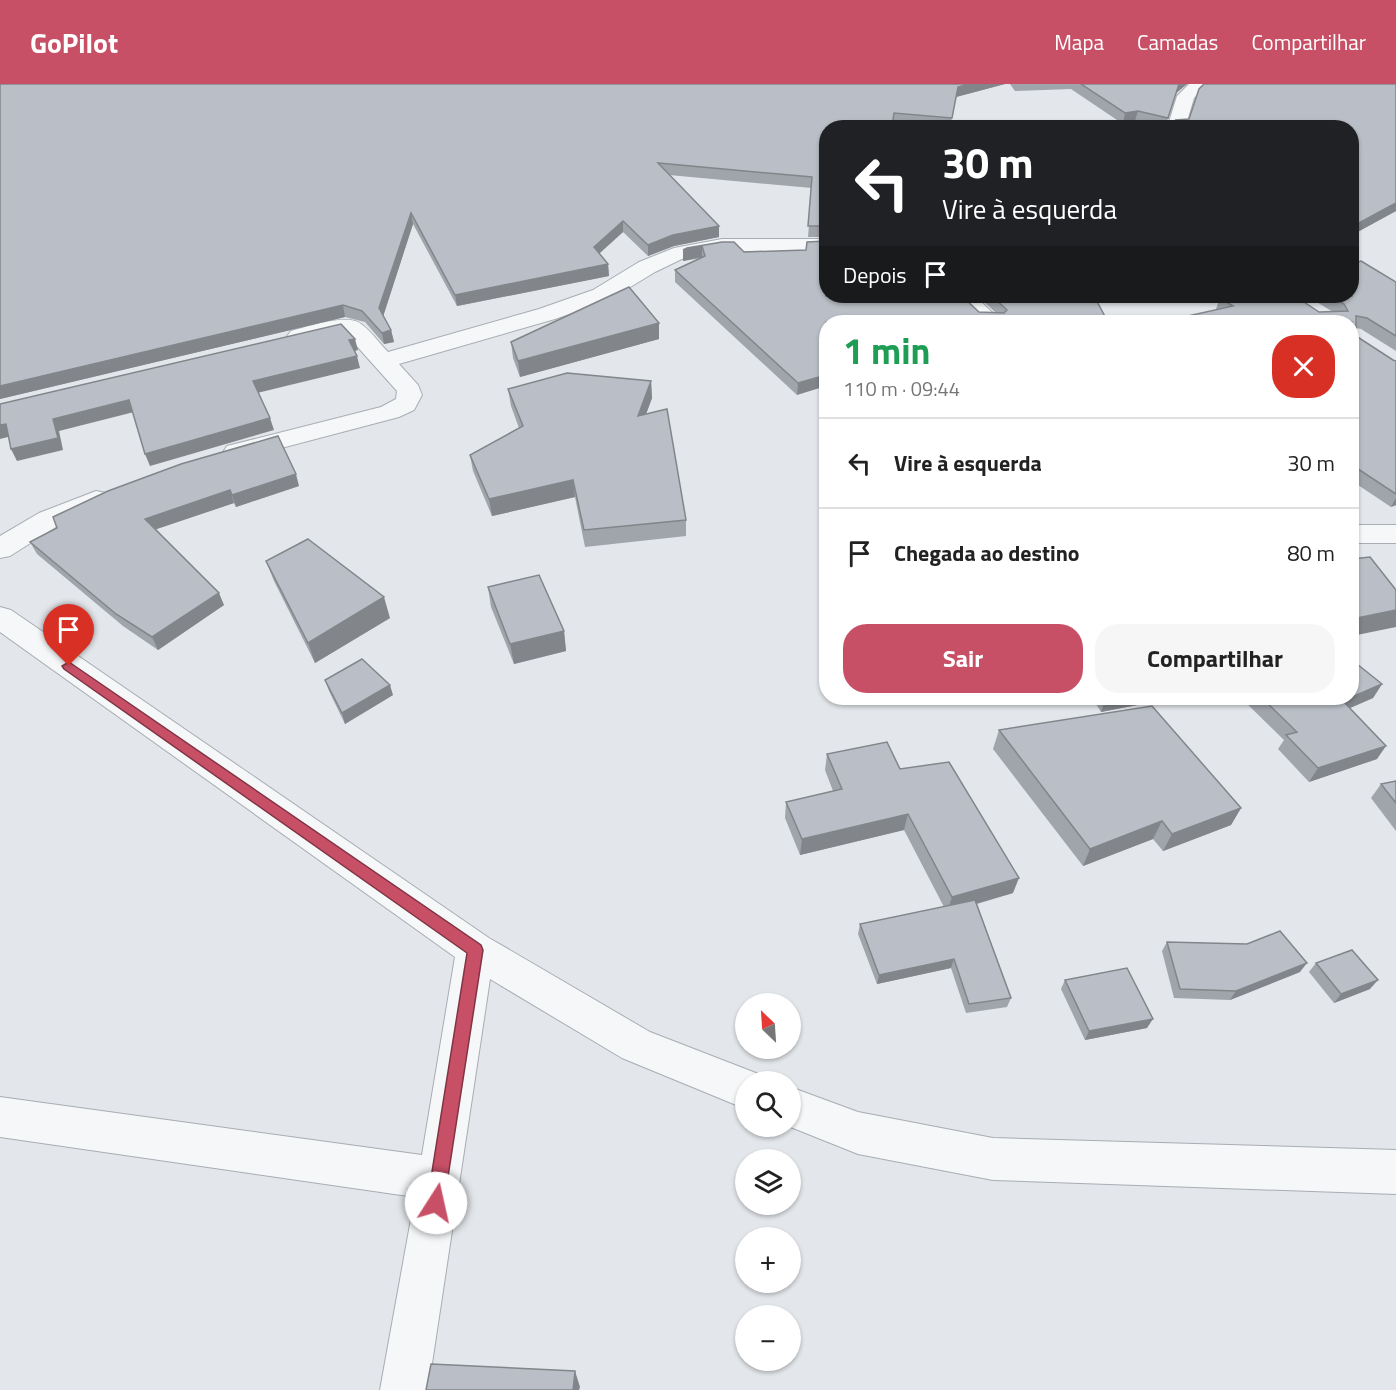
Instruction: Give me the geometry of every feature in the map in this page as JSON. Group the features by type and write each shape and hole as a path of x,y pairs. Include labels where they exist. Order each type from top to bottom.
{"street":[{"path":"1178,120 1186,96 1199,84"},
{"path":"383,361 547,314 602,295 646,267 681,252 722,244 819,245"},
{"path":"971,303 983,315"},
{"path":"212,459 390,412 407,405 410,399 409,390 355,329 346,326 275,342"},
{"path":"0,549 50,519 117,491"},
{"path":"1359,534 1396,534"},
{"path":"0,617 475,950 636,1045 735,1085"},
{"path":"404,1390 440,1179 475,950"},
{"path":"801,1111 858,1133 993,1159 1396,1172"},
{"path":"0,1117 440,1179"}],"building":[{"path":"0,84 969,84 958,87 952,118 894,113 893,120 819,120 819,226 808,226 812,177 658,163 719,226 673,235 648,245 623,221 594,247 608,264 455,295 411,213 379,308 391,330 382,333 362,311 343,305 0,386"},
{"path":"1081,84 1179,84 1168,118 1138,111 1125,113"},
{"path":"1204,84 1396,84 1396,203 1359,223 1359,120 1175,120 1189,119 1199,89"},
{"path":"819,241 819,303 969,303 979,312 1004,313 1007,310 1000,303 1098,303 1104,315 819,315 819,377 798,383 675,270 705,256 702,246 683,250 687,248 722,242 734,242 744,252 806,250 807,242"},
{"path":"1359,262 1396,282 1396,336 1359,315 1192,315 1233,306 1228,303 1306,303 1319,312 1348,311 1342,303 1359,303"},
{"path":"629,287 659,323 518,361 511,342"},
{"path":"341,324 355,339 349,340 357,356 253,381 270,418 145,454 129,400 53,419 58,438 11,449 6,424 0,425 0,404"},
{"path":"1359,338 1396,361 1396,494 1359,470"},
{"path":"567,373 651,381 638,416 667,409 686,520 584,530 573,480 489,499 470,455 523,426 508,389"},
{"path":"278,436 296,474 232,495 230,490 145,519 219,593 152,637 116,614 30,542 57,528 53,517 108,491 181,464"},
{"path":"308,539 384,597 308,643 266,561"},
{"path":"1370,557 1396,590 1396,610 1359,618 1359,558"},
{"path":"539,575 564,631 510,644 488,587"},
{"path":"362,659 390,685 342,713 325,680"},
{"path":"1359,666 1382,684 1359,694"},
{"path":"1269,705 1347,705 1386,746 1318,768 1286,735 1297,732"},
{"path":"1152,706 1241,808 1172,834 1162,821 1090,849 999,730"},
{"path":"887,742 900,769 949,762 1019,878 952,897 908,814 802,839 786,802 842,789 827,754"},
{"path":"1396,781 1396,803 1381,784"},
{"path":"975,900 1011,998 969,1004 954,959 879,975 860,924"},
{"path":"1280,931 1307,963 1236,991 1180,989 1167,942 1247,944"},
{"path":"1352,950 1378,980 1341,994 1316,963"},
{"path":"1127,968 1153,1019 1089,1031 1065,980"},
{"path":"431,1364 575,1371 573,1390 426,1390"}],"route":[{"path":"69,666 475,950 436,1203"}]}
